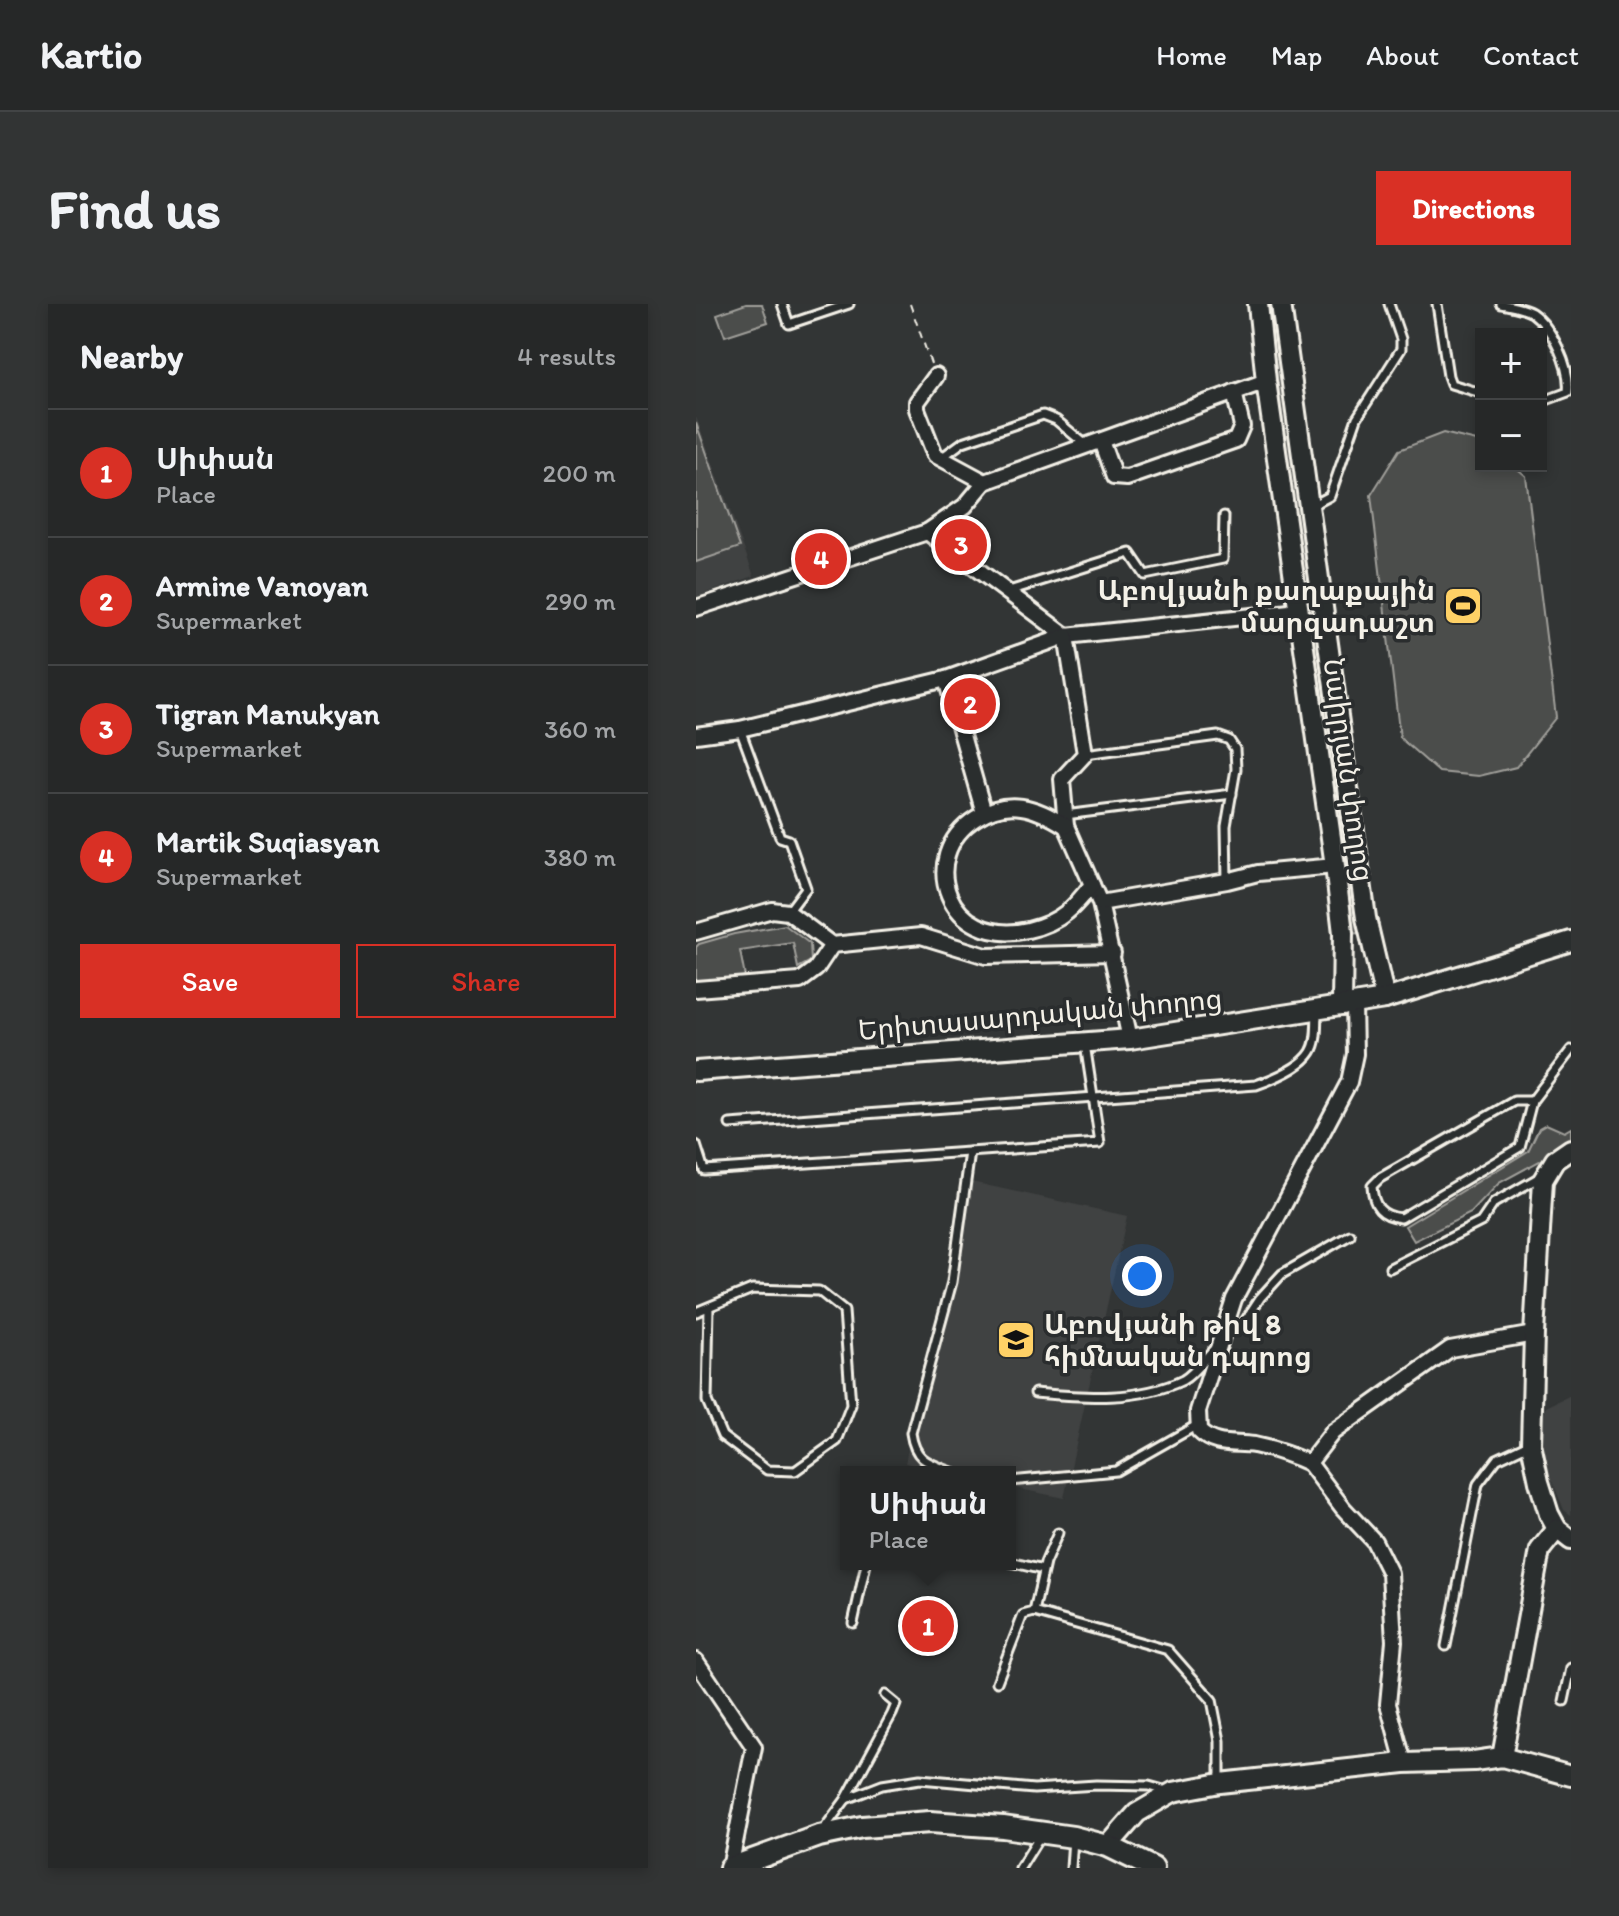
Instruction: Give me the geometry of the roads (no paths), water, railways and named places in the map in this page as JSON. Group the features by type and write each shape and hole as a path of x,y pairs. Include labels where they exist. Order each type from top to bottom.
{"main road":[{"path":"730,1868 819,1836 862,1827 930,1822 1003,1827 1073,1837 1108,1846 1153,1868"}],"street":[{"name":"Նաիրյան փողոց","path":"1258,304 1266,381 1335,866 1348,1005"},
{"name":"Նաիրյան փողոց","path":"1281,304 1366,918 1385,999"},
{"path":"936,376 917,402 935,455 985,482"},
{"path":"696,608 927,532 965,506 985,482 1266,381"},
{"path":"1094,443 1114,477 1127,478 1236,440 1242,426 1234,392"},
{"path":"927,532 1066,636 1085,754 1062,779 1066,820 1100,903 1130,1039"},
{"path":"696,735 740,729 946,679 1066,636 1299,611"},
{"path":"946,679 984,813"},
{"path":"1066,820 1024,806 1002,805 984,813 963,826 953,839 945,870 946,887 963,918 977,928 996,933 1041,926 1066,913 1092,885"},
{"path":"1100,903 1258,873 1335,866"},
{"path":"696,932 772,910 788,912 832,945 921,936 986,956 1113,953"},
{"name":"Երիտասարդական փողոց","path":"696,1071 1130,1039 1385,999 1571,941"},
{"path":"696,989 800,981 816,969 832,945"},
{"path":"1348,1005 1355,1054 1349,1082 1234,1299 1198,1411 1199,1431 1217,1443 1251,1445 1288,1453 1309,1463 1343,1508 1374,1541 1390,1573 1394,1641 1388,1704 1404,1763"},
{"path":"1502,1757 1540,1550 1564,1534 1539,1482 1531,1444 1542,1188 1545,1174 1559,1156 1571,1149"},
{"path":"1309,1463 1333,1432 1450,1349 1534,1334"},
{"path":"696,1661 754,1747 730,1868"},
{"path":"1108,1846 1137,1813 1173,1792 1220,1783 1404,1763 1502,1757 1571,1776"}],"lane":[{"path":"782,304 789,324 849,304"},
{"path":"1309,507 1330,496 1357,418 1401,349 1401,339 1389,304"},
{"path":"1437,304 1451,384 1475,391"},
{"path":"1501,304 1532,313 1560,345 1570,384 1568,392 1546,400"},
{"path":"941,458 963,442 1043,415 1094,443"},
{"path":"1007,592 1130,553 1145,575 1223,559 1224,516"},
{"path":"740,729 780,837 789,840 806,888 788,912"},
{"path":"1085,754 1218,736 1229,740 1235,749 1236,769 1226,826 1227,881"},
{"path":"1066,820 1232,794"},
{"path":"730,1124 1256,1085 1272,1079 1310,1054 1315,1042 1317,1011"},
{"path":"696,1145 704,1170 1100,1143 1085,1044"},
{"path":"1532,1101 1514,1101 1380,1178 1372,1186 1373,1199 1379,1210 1389,1217 1401,1218 1520,1147 1532,1101 1571,1050"},
{"path":"936,1466 926,1462 914,1449 911,1433 952,1282 970,1152"},
{"path":"1390,1268 1481,1222 1494,1203 1545,1174"},
{"path":"1035,1393 1085,1397 1150,1392 1186,1379 1219,1339 1243,1324 1260,1298 1282,1274 1350,1235"},
{"path":"696,1312 752,1289 819,1291 844,1311 851,1405 837,1441 795,1471 767,1470 722,1436 707,1401 709,1307"},
{"path":"1016,1480 1116,1471 1199,1424"},
{"path":"1446,1646 1478,1484 1497,1459 1509,1451 1531,1444"},
{"path":"1034,1612 1043,1570 1058,1533"},
{"path":"1016,1563 1043,1570"},
{"path":"853,1623 865,1570"},
{"path":"997,1682 1023,1615 1034,1612 1168,1650 1212,1700 1220,1741 1220,1783"},
{"path":"1564,1701 1571,1668"},
{"path":"819,1836 846,1799 896,1704 885,1695"},
{"path":"846,1799 882,1785 920,1779 1034,1789 1149,1786 1173,1792"},
{"path":"1020,1868 1042,1832"},
{"path":"1071,1868 1073,1837"}],"place":[{"name":"Tigran Manukyan","path":"961,545"},
{"name":"Martik Suqiasyan","path":"821,559"},
{"name":"Աբովյանի քաղաքային մարզադաշտ","path":"1463,606"},
{"name":"Armine Vanoyan","path":"970,704"},
{"name":"Աբովյանի թիվ 8 հիմնական դպրոց","path":"1016,1340"},
{"name":"Սիփան","path":"928,1626"}]}
